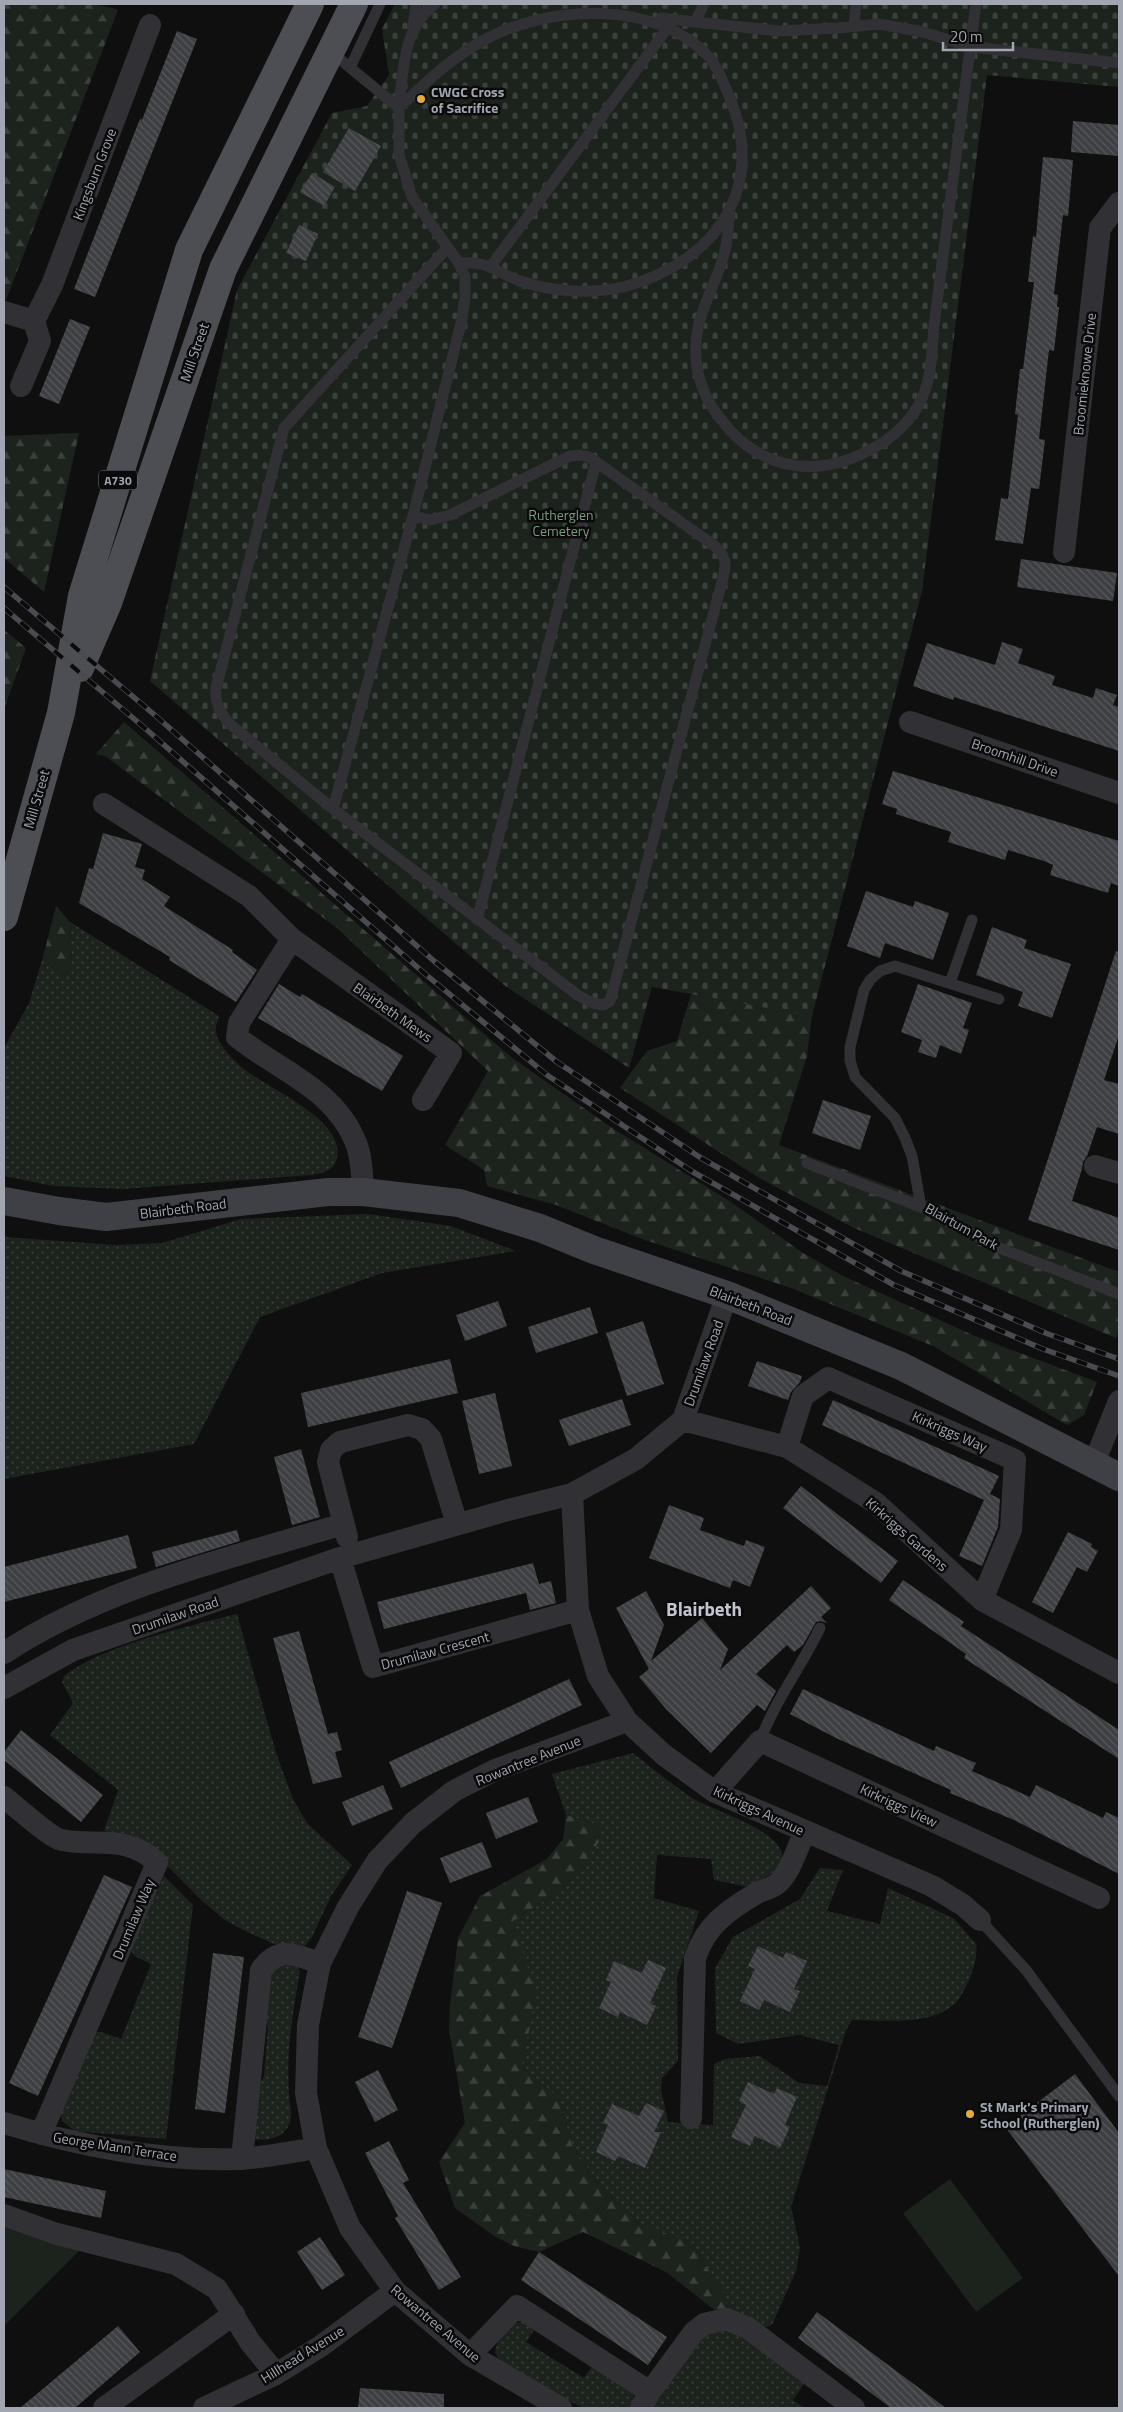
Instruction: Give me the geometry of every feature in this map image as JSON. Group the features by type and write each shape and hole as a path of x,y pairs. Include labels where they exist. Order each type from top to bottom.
{"main road":[{"name":"Mill Street","path":"4,916 61,713 82,596 189,250 283,63 310,4"},
{"name":"Mill Street","path":"61,713 108,603 223,269 338,63 354,4"},
{"path":"283,63 338,63"},
{"name":"Blairbeth Road","path":"4,1201 59,1211 106,1216 328,1192 363,1192 459,1203 540,1228 594,1250 727,1295 901,1366 1119,1477"}],"street":[{"name":"Kingsburn Grove","path":"34,321 52,285 150,25"},
{"name":"Broomieknowe Drive","path":"1064,552 1100,228 1119,203"},
{"path":"4,312 34,321 40,341 21,386"},
{"name":"Broomhill Drive","path":"910,722 1119,793"},
{"name":"Blairbeth Mews","path":"104,804 249,896 292,938 451,1053 423,1100"},
{"path":"292,938 239,1023 237,1037 321,1093 350,1129 360,1160 363,1192"},
{"path":"1095,1166 1119,1173"},
{"name":"Drumilaw Road","path":"4,1688 73,1650 346,1556 572,1494 636,1459 682,1420 727,1295"},
{"name":"Kirkriggs Way","path":"787,1447 803,1396 828,1378 1015,1460 1010,1530 982,1600"},
{"path":"1094,1463 1118,1403"},
{"name":"Kirkriggs Gardens","path":"682,1420 787,1447 876,1503 982,1600 1119,1673"},
{"path":"346,1556 343,1524 328,1462 331,1450 340,1442 408,1425 422,1429 431,1439 457,1524"},
{"name":"Kirkriggs Avenue","path":"572,1494 578,1610 598,1676 627,1721 664,1755 716,1792 932,1886 963,1905 980,1920"},
{"path":"4,1653 30,1635 125,1591 343,1524"},
{"name":"Drumilaw Crescent","path":"346,1556 373,1667 578,1610"},
{"name":"Rowantree Avenue","path":"561,2408 470,2354 395,2291 350,2228 316,2148 306,2093 308,2025 320,1963 348,1907 377,1861 412,1823 454,1791 496,1770 627,1721"},
{"path":"716,1792 760,1741"},
{"name":"Kirkriggs View","path":"760,1741 1100,1898"},
{"name":"Drumilaw Way","path":"4,1797 60,1840 93,1841 125,1845 145,1851 156,1863 41,2134"},
{"path":"691,2118 695,1958 700,1943 718,1918 730,1909 777,1883 788,1867 805,1832"},
{"path":"242,2158 261,1970 269,1959 280,1953 294,1954 320,1963"},
{"name":"George Mann Terrace","path":"4,2124 41,2134 139,2153 194,2159 242,2158 316,2148"},
{"path":"4,2215 57,2234 176,2264 217,2289 250,2342 276,2374"},
{"name":"Hillhead Avenue","path":"204,2408 276,2374 321,2346 395,2291"},
{"path":"470,2354 517,2306 646,2400 694,2332 704,2324 726,2320 748,2328 854,2408"},
{"path":"104,2408 234,2314"}],"lane":[{"path":"380,4 338,63 399,108"},
{"path":"333,809 413,516 462,319 465,277 459,263 412,197 399,154 399,108 405,55 416,4"},
{"path":"412,29 435,4"},
{"path":"695,22 704,4"},
{"path":"854,26 856,4"},
{"path":"646,16 669,26 693,41 710,58 737,116 742,157 736,196 730,213 724,254 698,322 695,342 701,388 712,408 727,428 743,443 778,462 800,467 821,467 845,462 886,442 904,425 918,405 928,373 976,4"},
{"path":"399,108 443,68 477,44 524,22 548,15 597,11 779,31 880,24 902,27 971,47 1119,63"},
{"path":"491,266 669,26"},
{"path":"459,263 478,262 491,266 516,280 551,288 588,291 627,286 662,272 678,263 706,242 730,213"},
{"path":"413,516 431,520 450,515 570,456 580,455 596,462 715,546 724,555 727,566 610,1001 604,1005 593,1003 579,996 333,809 231,725 221,715 215,702 216,688 284,428 447,248"},
{"path":"477,920 596,462"},
{"path":"950,983 972,920"},
{"name":"Blairtum Park","path":"999,999 895,966 880,971 870,980 864,990 850,1047 850,1060 855,1077 895,1118 912,1156 921,1207 997,1247 1119,1294"},
{"path":"808,1163 921,1207"},
{"path":"760,1741 773,1708 796,1673 820,1628"},
{"path":"980,1920 1026,1970 1119,2096"}],"green space":[{"path":"4,4 95,4 118,10 6,300 4,299"},
{"name":"Rutherglen Cemetery","path":"395,4 1119,4 1119,87 987,75 922,591 812,1016 652,987 629,1068 504,985 150,681 237,290 332,113 367,106 389,75 382,29"},
{"path":"79,433 44,592 4,558 4,436"},
{"path":"4,630 26,648 4,709"},
{"path":"124,722 511,1057 612,1128 731,1202 803,1253 843,1276 975,1336 1097,1382 1084,1415 1067,1425 933,1346 791,1288 642,1239 556,1205 487,1186 484,1170 445,1145 488,1071 337,928 105,756 96,754"},
{"path":"56,906 70,922 72,968 63,976 43,957"},
{"path":"70,922 219,1016 216,1027 218,1039 234,1060 248,1072 299,1104 328,1129 336,1143 337,1158 331,1169 311,1175 123,1189 53,1186 4,1176 4,1048 29,1003 43,957 63,976 72,968"},
{"path":"691,994 812,1015 807,1056 779,1145 1119,1272 1119,1329 1116,1338 854,1228 761,1179 620,1088 647,1051 677,1041"},
{"path":"368,1214 451,1226 516,1251 382,1273 260,1317 194,1444 4,1479 4,1237 116,1245 162,1243 241,1219"},
{"path":"237,1614 276,1753 293,1799 307,1823 352,1865 331,1896 312,1937 303,1948 277,1945 225,1920 201,1900 148,1846 104,1831 118,1790 50,1735 73,1703 62,1682 64,1676 80,1665 122,1646 146,1638"},
{"path":"633,1753 691,1797 745,1822 772,1839 780,1849 782,1859 773,1872 749,1887 714,1880 711,1859 657,1855 654,1898 699,1911 677,1977 678,2061 662,2078 661,2090 668,2122 713,2125 714,2064 725,2059 760,2056 799,2083 827,2086 839,2045 799,2035 738,2044 716,2033 715,1968 733,1937 800,1899 820,1868 843,1870 827,1911 880,1924 888,1888 953,1918 976,1944 976,1959 971,1975 961,1996 952,2006 930,2017 917,2019 890,2021 852,2020 846,2030 791,2207 800,2247 796,2271 772,2325 760,2329 738,2317 691,2242 642,2225 602,2189 572,2145 559,2098 522,2067 513,1921 555,1894 600,1825 566,1815 552,1774"},
{"path":"566,1815 600,1825 602,1837 589,1857 555,1894 513,1921 536,1994 522,2067 559,2098 572,2145 602,2189 642,2225 691,2242 738,2317 726,2319 666,2272 583,2232 539,2252 514,2246 494,2236 455,2208 439,2162 465,2123 449,2029 458,1938 480,1896 547,1859 563,1839"},
{"path":"164,1876 193,1905 166,2139 75,2131 62,2121 61,2114 95,2032 101,2032 121,2039 151,1964 135,1956 131,1951"},
{"path":"281,1963 296,1966 300,1971 289,2047 288,2077 291,2118 288,2127 277,2137 264,2140 254,2139 257,2086 264,2077 268,2027 264,2019 272,1972"},
{"path":"950,2179 1023,2278 976,2312 903,2213"},
{"path":"4,2224 80,2250 4,2326"},
{"path":"526,2321 536,2327 526,2342 584,2378 593,2365 629,2388 634,2396 633,2408 583,2408 504,2365 495,2353 498,2341 509,2327"},
{"path":"721,2329 737,2331 804,2384 793,2400 805,2408 653,2408 703,2334"}],"building":[{"path":"177,31 197,39 95,297 74,289 132,139 140,119 142,120"},
{"path":"1073,121 1119,125 1119,156 1071,152"},
{"path":"349,128 381,146 355,191 323,172"},
{"path":"1043,157 1073,160 1068,216 1063,215 1054,294 1058,295 1057,307 1059,307 1054,351 1049,350 1039,439 1045,440 1039,489 1031,488 1023,544 995,540 1001,498 1008,499 1018,415 1015,414 1020,369 1023,369 1034,282 1028,282 1033,236 1036,237"},
{"path":"312,173 335,187 324,206 300,192"},
{"path":"299,225 318,234 306,261 286,253"},
{"path":"70,319 90,327 59,404 39,396"},
{"path":"1021,559 1117,573 1113,601 1017,587"},
{"path":"1002,642 1023,649 1018,663 1055,676 1052,685 1093,698 1096,688 1117,695 1113,705 1119,707 1119,751 954,697 953,700 913,686 927,643 995,665"},
{"path":"893,771 1119,841 1119,886 1111,883 1108,893 1050,875 1053,865 1044,861 1008,850 1005,860 948,842 951,832 896,814 897,809 882,804"},
{"path":"103,833 142,844 135,867 145,870 142,879 170,897 164,906 233,950 232,952 257,970 236,1002 169,960 170,957 79,903 89,868 93,869"},
{"path":"866,891 913,907 915,901 949,913 933,960 885,943 880,958 847,946"},
{"path":"992,927 1027,940 1024,948 1071,964 1052,1018 1018,1006 1023,992 976,975"},
{"path":"1116,951 1119,952 1119,1035 1104,1080 1119,1084 1119,1134 1097,1127 1083,1162 1072,1201 1119,1218 1119,1250 1028,1220"},
{"path":"279,984 300,997 302,994 403,1056 382,1091 258,1018"},
{"path":"918,984 972,1003 963,1028 969,1030 961,1054 940,1045 936,1058 918,1052 922,1040 901,1032"},
{"path":"823,1100 871,1116 860,1150 812,1133"},
{"path":"498,1301 507,1326 465,1341 456,1315"},
{"path":"590,1307 598,1333 536,1353 528,1327"},
{"path":"643,1321 664,1384 627,1396 606,1333"},
{"path":"450,1359 458,1393 308,1427 301,1393"},
{"path":"757,1361 802,1376 788,1400 748,1386"},
{"path":"495,1393 512,1466 479,1474 462,1401"},
{"path":"622,1399 631,1425 569,1446 559,1420"},
{"path":"833,1400 999,1476 990,1494 1000,1499 998,1527 982,1566 959,1556 984,1500 822,1425"},
{"path":"301,1449 320,1517 292,1525 274,1457"},
{"path":"801,1486 898,1561 881,1583 783,1508"},
{"path":"669,1505 704,1518 700,1530 744,1546 746,1540 765,1547 750,1587 733,1580 730,1588 649,1558"},
{"path":"237,1530 240,1541 156,1567 152,1552"},
{"path":"1068,1532 1092,1544 1091,1547 1098,1551 1087,1572 1077,1567 1053,1613 1032,1602"},
{"path":"128,1535 137,1568 4,1602 4,1567"},
{"path":"533,1563 539,1584 551,1581 556,1603 530,1610 526,1593 384,1629 377,1602"},
{"path":"903,1580 964,1622 961,1626 1119,1730 1119,1759 964,1658 966,1654 889,1600"},
{"path":"811,1586 831,1608 821,1617 827,1623 816,1622 803,1645 794,1652 787,1645 756,1674 776,1691 765,1711 757,1705 711,1753 666,1709 639,1677 649,1669 616,1608 646,1591 664,1625 651,1661 702,1618 728,1649 720,1670"},
{"path":"299,1631 328,1734 337,1732 342,1750 335,1752 342,1777 313,1784 273,1638"},
{"path":"569,1679 582,1705 401,1788 389,1762"},
{"path":"803,1689 934,1751 936,1746 976,1763 972,1771 1030,1797 1036,1785 1103,1818 1106,1812 1119,1818 1119,1874 1014,1820 950,1793 951,1790 836,1738 790,1714"},
{"path":"21,1730 103,1795 81,1822 4,1760 4,1752"},
{"path":"383,1785 393,1809 352,1826 342,1802"},
{"path":"528,1797 538,1822 496,1839 486,1813"},
{"path":"482,1842 492,1867 450,1883 440,1858"},
{"path":"104,1875 132,1887 38,2096 9,2083"},
{"path":"407,1891 442,1903 392,2048 358,2037"},
{"path":"758,1946 783,1958 786,1952 807,1961 794,1989 800,1991 790,2012 764,2000 759,2010 740,2001 755,1969 748,1966"},
{"path":"213,1953 244,1957 225,2113 195,2109"},
{"path":"648,1960 666,1968 650,2003 656,2006 647,2025 620,2012 618,2017 599,2008 611,1982 606,1980 614,1961 642,1973"},
{"path":"378,2070 398,2110 375,2122 355,2082"},
{"path":"1075,2074 1119,2133 1119,2276 1005,2127"},
{"path":"748,2082 774,2094 777,2088 797,2097 785,2125 790,2127 780,2148 755,2136 750,2146 731,2137 746,2105 739,2101"},
{"path":"646,2103 664,2111 654,2132 661,2132 645,2168 618,2156 615,2161 596,2152 608,2125 603,2123 612,2104 639,2116"},
{"path":"389,2141 409,2180 403,2183 461,2277 439,2290 395,2218 398,2216 365,2153"},
{"path":"4,2169 106,2191 101,2218 4,2197"},
{"path":"320,2237 345,2275 322,2290 297,2252"},
{"path":"539,2252 667,2337 648,2365 521,2280"},
{"path":"817,2312 946,2408 891,2408 798,2338"},
{"path":"118,2326 140,2352 75,2408 20,2408"},
{"path":"360,2388 444,2394 444,2408 358,2408"}],"railway":[{"path":"4,587 157,717 434,961 557,1062 701,1158 901,1271 1048,1334 1119,1359"},
{"path":"4,608 147,730 424,973 547,1075 693,1172 894,1285 1043,1349 1119,1376"}],"place":[{"name":"CWGC Cross of Sacrifice","path":"421,99"},
{"name":"St Mark's Primary School (Rutherglen)","path":"970,2114"}],"district":[{"name":"Blairbeth","path":"704,1608"}]}
